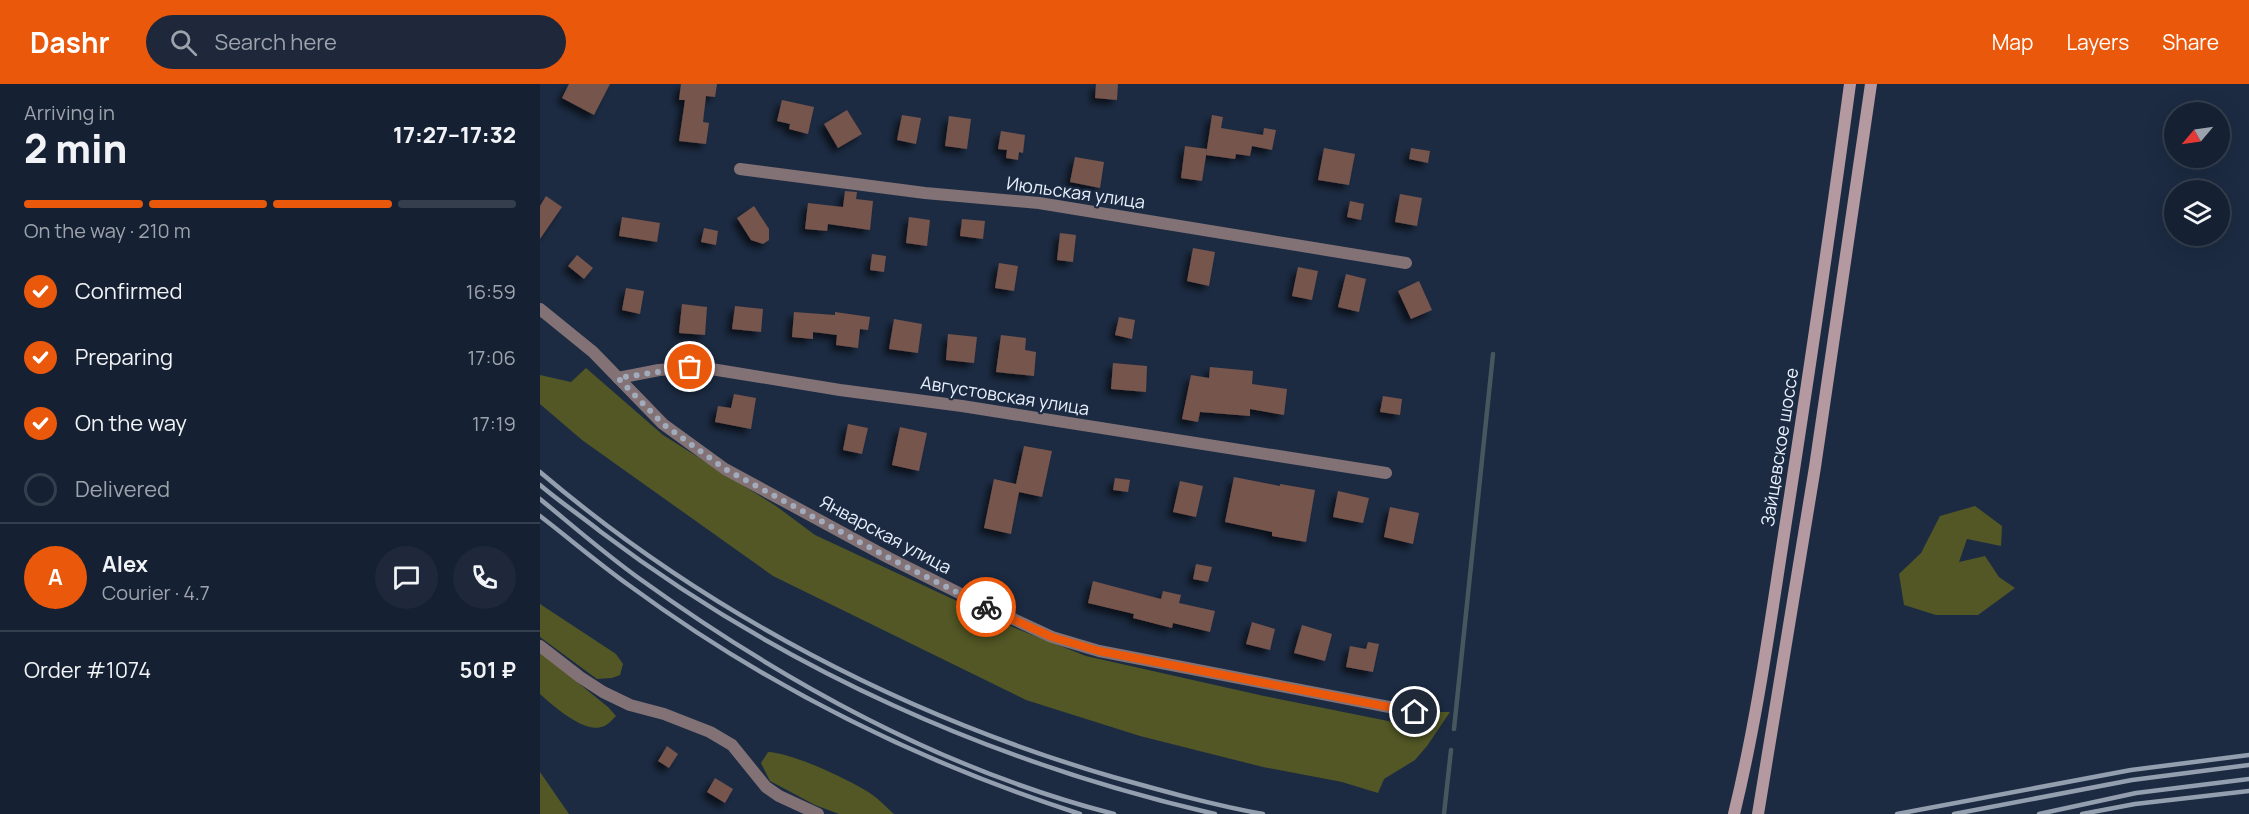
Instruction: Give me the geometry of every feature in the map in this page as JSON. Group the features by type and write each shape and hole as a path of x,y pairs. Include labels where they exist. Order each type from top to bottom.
{"main road":[{"name":"Зайцевское шоссе","path":"1734,814 1756,706 1807,386 1850,84"},
{"path":"1758,814 1778,701 1850,236 1871,84"}],"street":[{"name":"Июльская улица","path":"740,169 925,193 1040,203 1406,263"},
{"name":"Январская улица","path":"540,309 593,352 663,424 725,469 889,558 1052,637 1116,655 1415,712"},
{"name":"Августовская улица","path":"618,378 660,370 699,367 1386,473"},
{"path":"540,646 603,692 630,705 664,714 701,729 732,745 766,787 779,796 818,814"}],"green space":[{"path":"586,368 663,435 776,506 815,535 1015,628 1086,656 1264,696 1408,725 1433,712 1450,712 1415,760 1384,779 1378,793 1342,782 1263,767 1140,736 1026,700 773,576 582,440 540,404 540,375 571,382"},
{"path":"1975,506 2002,526 2001,546 1967,539 1959,562 1985,556 1999,577 2015,588 1978,615 1936,615 1904,605 1899,574 1921,553 1940,516"},
{"path":"540,604 616,654 623,664 620,675 597,679 540,637"},
{"path":"540,652 616,716 609,723 594,728 577,722 552,705 540,694"},
{"path":"768,752 803,761 844,779 869,792 894,814 839,814 815,805 770,781 761,763"},
{"path":"540,772 569,814 540,814"}],"building":[{"path":"569,84 610,84 594,115 562,98"},
{"path":"681,84 717,84 715,97 706,96 703,122 709,123 706,144 679,141 685,100 679,100"},
{"path":"1096,84 1118,84 1117,100 1095,98"},
{"path":"782,100 814,107 808,134 789,129 790,124 777,121"},
{"path":"847,110 862,134 838,148 824,124"},
{"path":"902,115 921,118 916,144 897,140"},
{"path":"1212,115 1223,117 1221,128 1263,135 1264,128 1276,130 1272,150 1252,146 1250,156 1236,154 1235,159 1206,155"},
{"path":"949,116 971,119 967,149 945,146"},
{"path":"1001,131 1025,135 1023,153 1019,152 1018,160 1006,158 1007,150 998,149"},
{"path":"1185,146 1207,149 1202,181 1181,178"},
{"path":"1324,148 1355,154 1349,185 1318,180"},
{"path":"1411,148 1430,151 1428,163 1409,159"},
{"path":"1075,157 1104,162 1100,188 1070,182"},
{"path":"845,191 857,192 856,199 873,201 870,230 828,224 827,231 805,229 808,203 843,207"},
{"path":"1400,194 1422,198 1417,226 1395,222"},
{"path":"546,196 562,207 540,239 540,206"},
{"path":"1350,201 1364,204 1361,220 1347,217"},
{"path":"754,206 769,229 769,240 763,244 751,240 737,218"},
{"path":"622,217 660,223 657,242 619,236"},
{"path":"909,217 930,220 927,246 906,243"},
{"path":"962,219 985,221 983,239 960,236"},
{"path":"704,228 718,231 716,245 701,242"},
{"path":"1060,233 1076,235 1073,262 1057,260"},
{"path":"1193,248 1215,252 1209,286 1187,281"},
{"path":"872,254 886,256 884,272 870,270"},
{"path":"577,255 593,268 584,279 568,266"},
{"path":"999,263 1018,266 1014,291 995,288"},
{"path":"1298,267 1318,271 1312,300 1292,296"},
{"path":"1346,274 1366,279 1359,312 1338,307"},
{"path":"1419,281 1432,310 1411,319 1398,291"},
{"path":"626,288 644,291 640,314 622,310"},
{"path":"682,304 707,307 705,335 679,333"},
{"path":"735,306 763,309 761,332 732,329"},
{"path":"794,312 835,315 835,312 870,317 868,330 860,329 858,348 836,345 837,335 813,332 813,339 792,337"},
{"path":"1119,317 1135,320 1132,339 1115,335"},
{"path":"894,319 922,324 918,353 889,349"},
{"path":"948,334 977,337 974,363 946,360"},
{"path":"1001,335 1026,338 1025,350 1036,352 1034,376 996,372"},
{"path":"1113,363 1147,366 1146,392 1111,389"},
{"path":"1210,367 1253,371 1252,384 1287,389 1284,415 1250,409 1250,416 1200,412 1198,422 1182,419 1191,375 1209,378"},
{"path":"734,394 756,398 751,429 715,422 718,406 731,408"},
{"path":"1383,396 1402,399 1400,415 1380,412"},
{"path":"848,424 868,428 862,454 843,450"},
{"path":"900,427 927,433 919,471 892,465"},
{"path":"1024,446 1052,451 1042,497 1019,492 1011,534 984,528 994,479 1016,484"},
{"path":"1234,477 1315,490 1306,542 1272,536 1272,532 1225,522"},
{"path":"1115,478 1130,480 1128,492 1113,490"},
{"path":"1180,481 1203,486 1196,517 1173,512"},
{"path":"1338,491 1369,498 1363,523 1333,517"},
{"path":"1390,507 1419,513 1413,544 1384,537"},
{"path":"1196,564 1212,567 1208,582 1193,579"},
{"path":"1093,581 1161,599 1163,591 1181,595 1179,603 1215,611 1210,632 1173,623 1172,628 1133,618 1134,614 1088,603"},
{"path":"1252,622 1275,629 1270,650 1246,644"},
{"path":"1302,625 1332,634 1325,661 1294,653"},
{"path":"1368,642 1379,644 1373,672 1346,667 1350,646 1366,649"},
{"path":"667,746 678,754 669,768 658,761"},
{"path":"715,778 733,789 725,803 707,792"}],"waterway":[{"path":"1454,729 1493,354"},
{"path":"1444,814 1451,750"}],"railway":[{"path":"540,472 670,571 739,614 884,691 1035,752 1113,777 1263,814"},
{"path":"540,485 601,532 671,581 742,627 817,668 893,705 1051,768 1132,793 1215,814"},
{"path":"540,499 640,579 694,617 807,687 926,747 987,773 1114,814"},
{"path":"540,516 618,578 735,656 790,688 903,745 961,770 1080,814"},
{"path":"1897,814 2131,770 2249,755"},
{"path":"1954,814 2132,780 2249,765"},
{"path":"2039,814 2136,793 2249,779"},
{"path":"2082,814 2135,804 2249,791"}],"way so far":[{"path":"690,367 618,378 663,424 715,463 889,558 986,607"}],"route":[{"path":"986,607 1052,637 1099,651 1415,712"}]}
